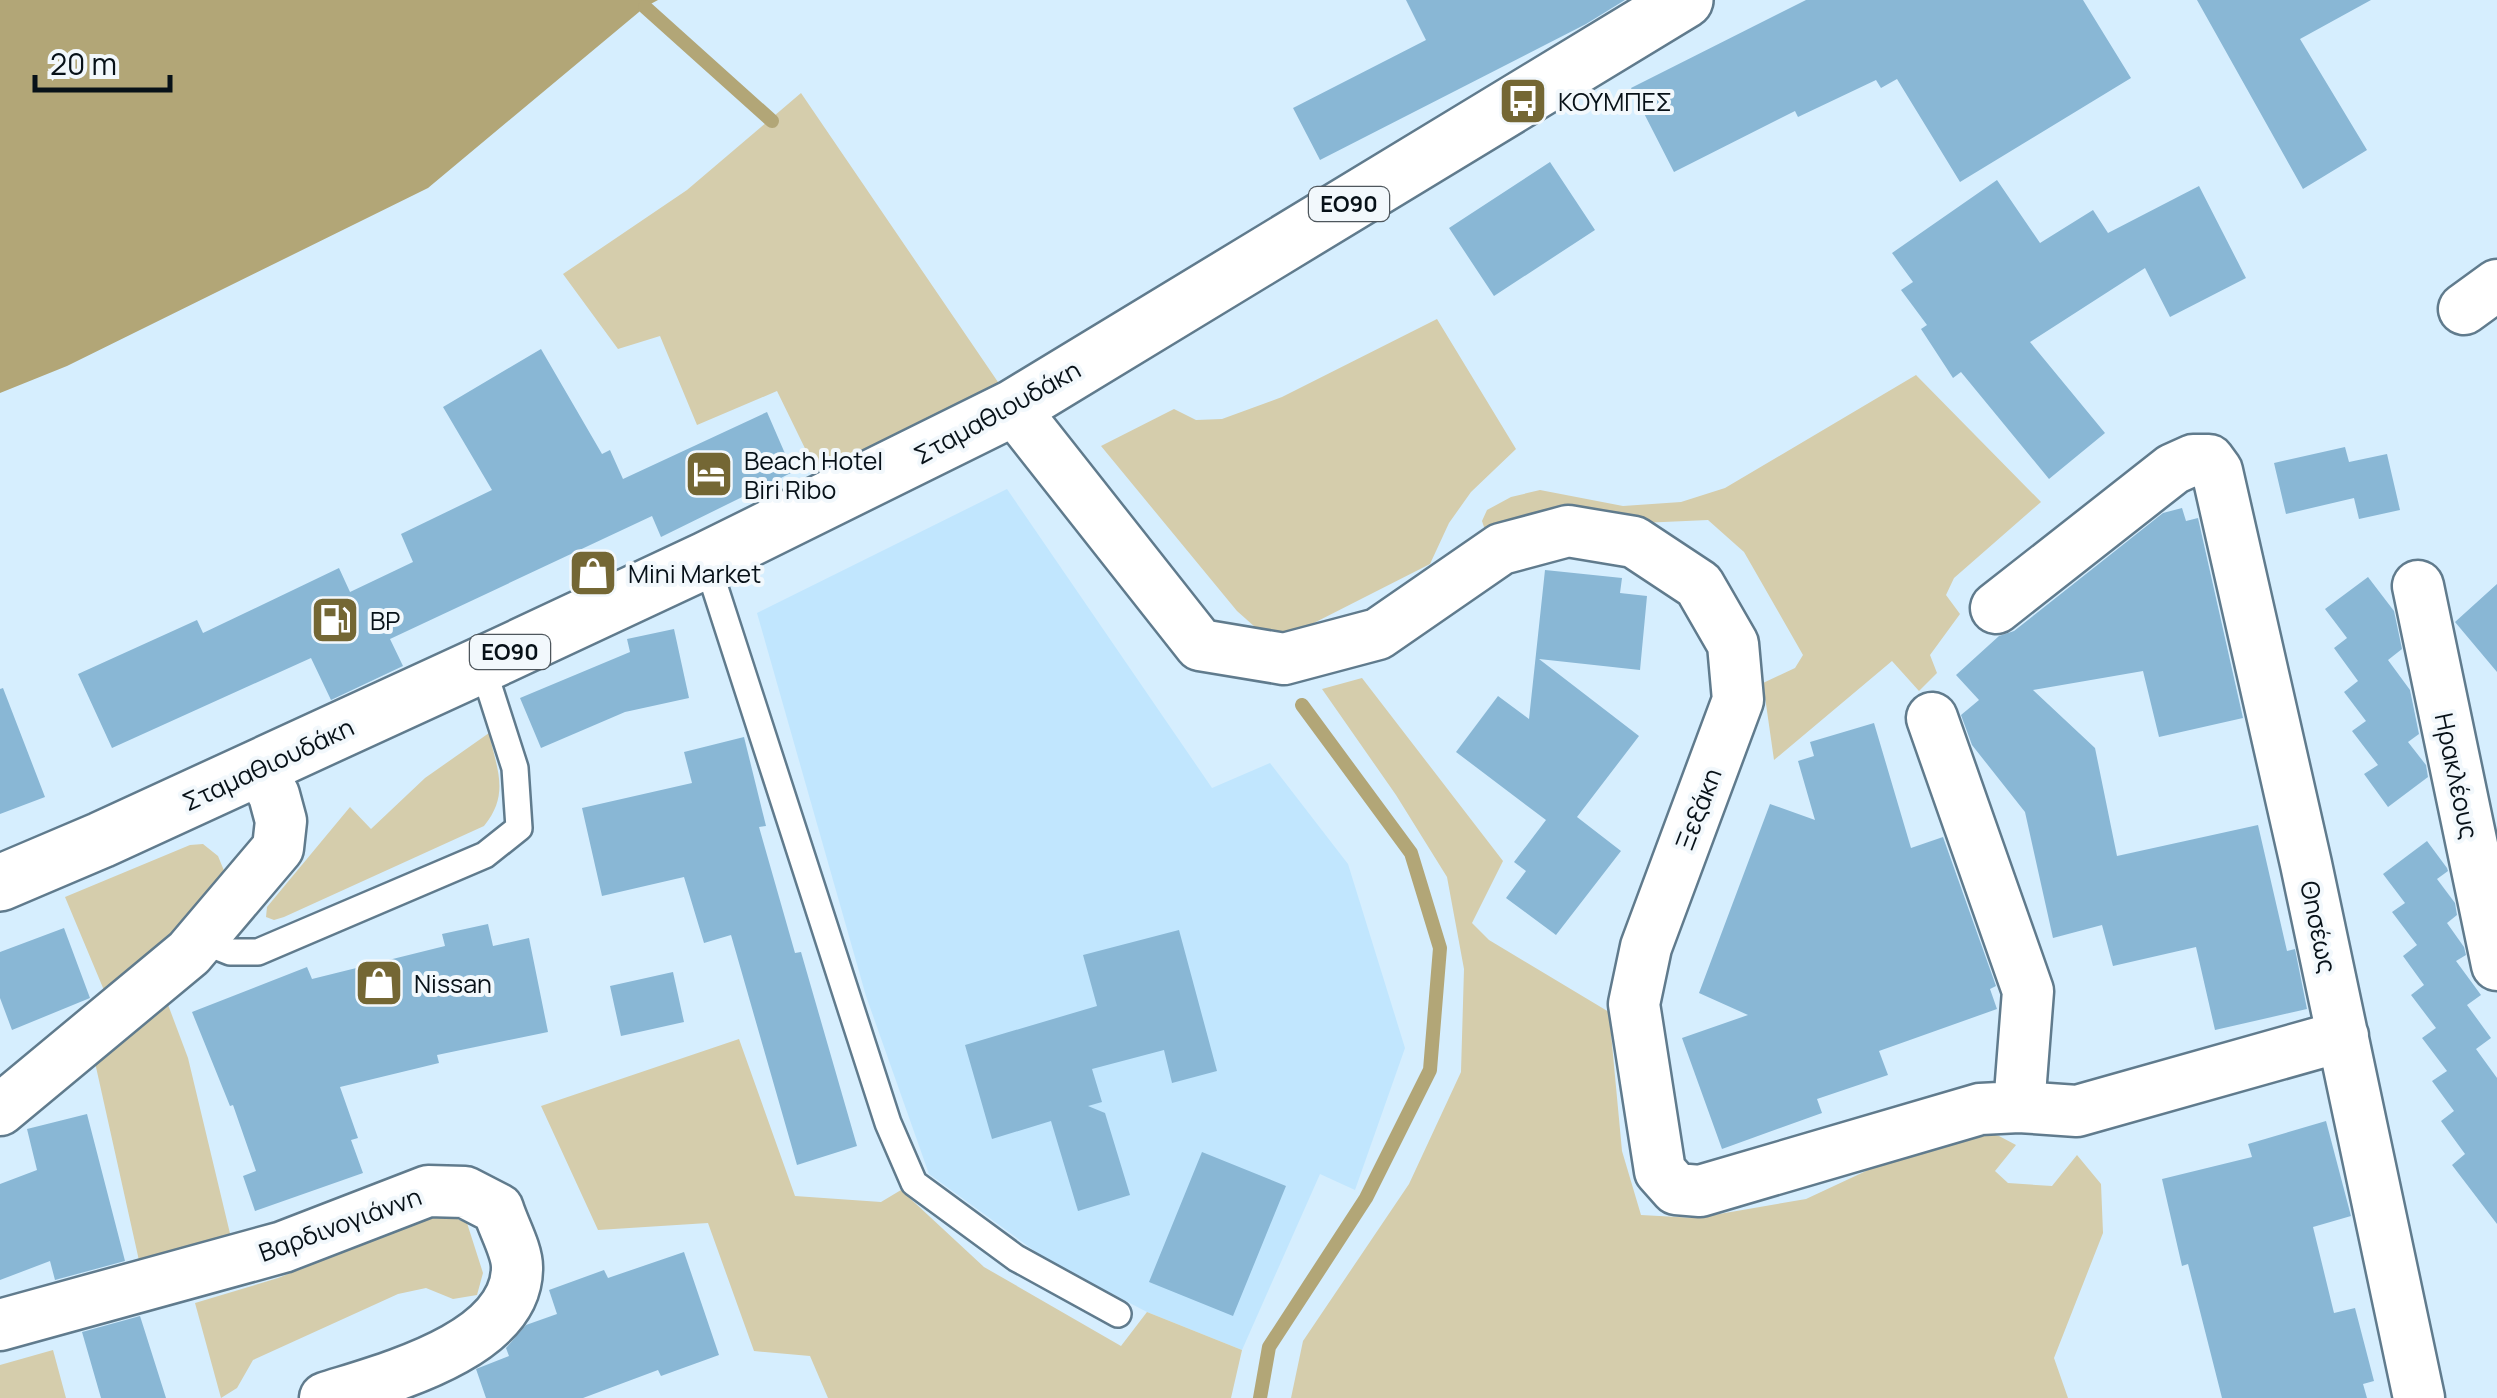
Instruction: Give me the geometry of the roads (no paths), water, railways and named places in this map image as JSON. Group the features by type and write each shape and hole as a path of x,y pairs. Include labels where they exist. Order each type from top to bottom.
{"main road":[{"name":"Σταμαθιουδάκη","path":"0,883 259,769 706,560 1013,408 1685,0"}],"street":[{"name":"Ξεξάκη","path":"1013,408 1200,644 1284,659 1378,634 1501,549 1568,531 1634,542 1699,585 1733,644 1738,700 1646,947 1634,1004 1660,1171 1676,1190 1700,1191 1980,1109 2076,1111 2343,1036"},
{"name":"Θησέως","path":"1996,608 2172,469 2193,460 2209,460 2224,490 2420,1398"},
{"name":"Ηρακλέους","path":"2418,586 2497,965"},
{"path":"1932,718 2028,990 2019,1107"},
{"path":"0,1110 189,952 278,848 281,821 274,795 259,769"},
{"name":"Βαρδινογιάννη","path":"0,1326 283,1247 428,1191 465,1192 498,1209 517,1266 510,1298 476,1338 410,1371 325,1398"}],"lane":[{"path":"706,560 888,1123 914,1182 1016,1258 1118,1314"},
{"path":"200,940 230,952 258,952 486,855 519,828 515,768 482,665"}],"waterway":[{"path":"645,7 772,121"},
{"path":"1260,1398 1269,1347 1366,1198 1430,1070 1440,948 1411,853 1302,705"}],"place":[{"name":"ΚΟΥΜΠΕΣ","path":"1523,101"},
{"name":"Beach Hotel Biri Ribo","path":"709,474"},
{"name":"Mini Market","path":"593,573"},
{"name":"BP","path":"335,620"},
{"name":"Nissan","path":"379,983"}]}
